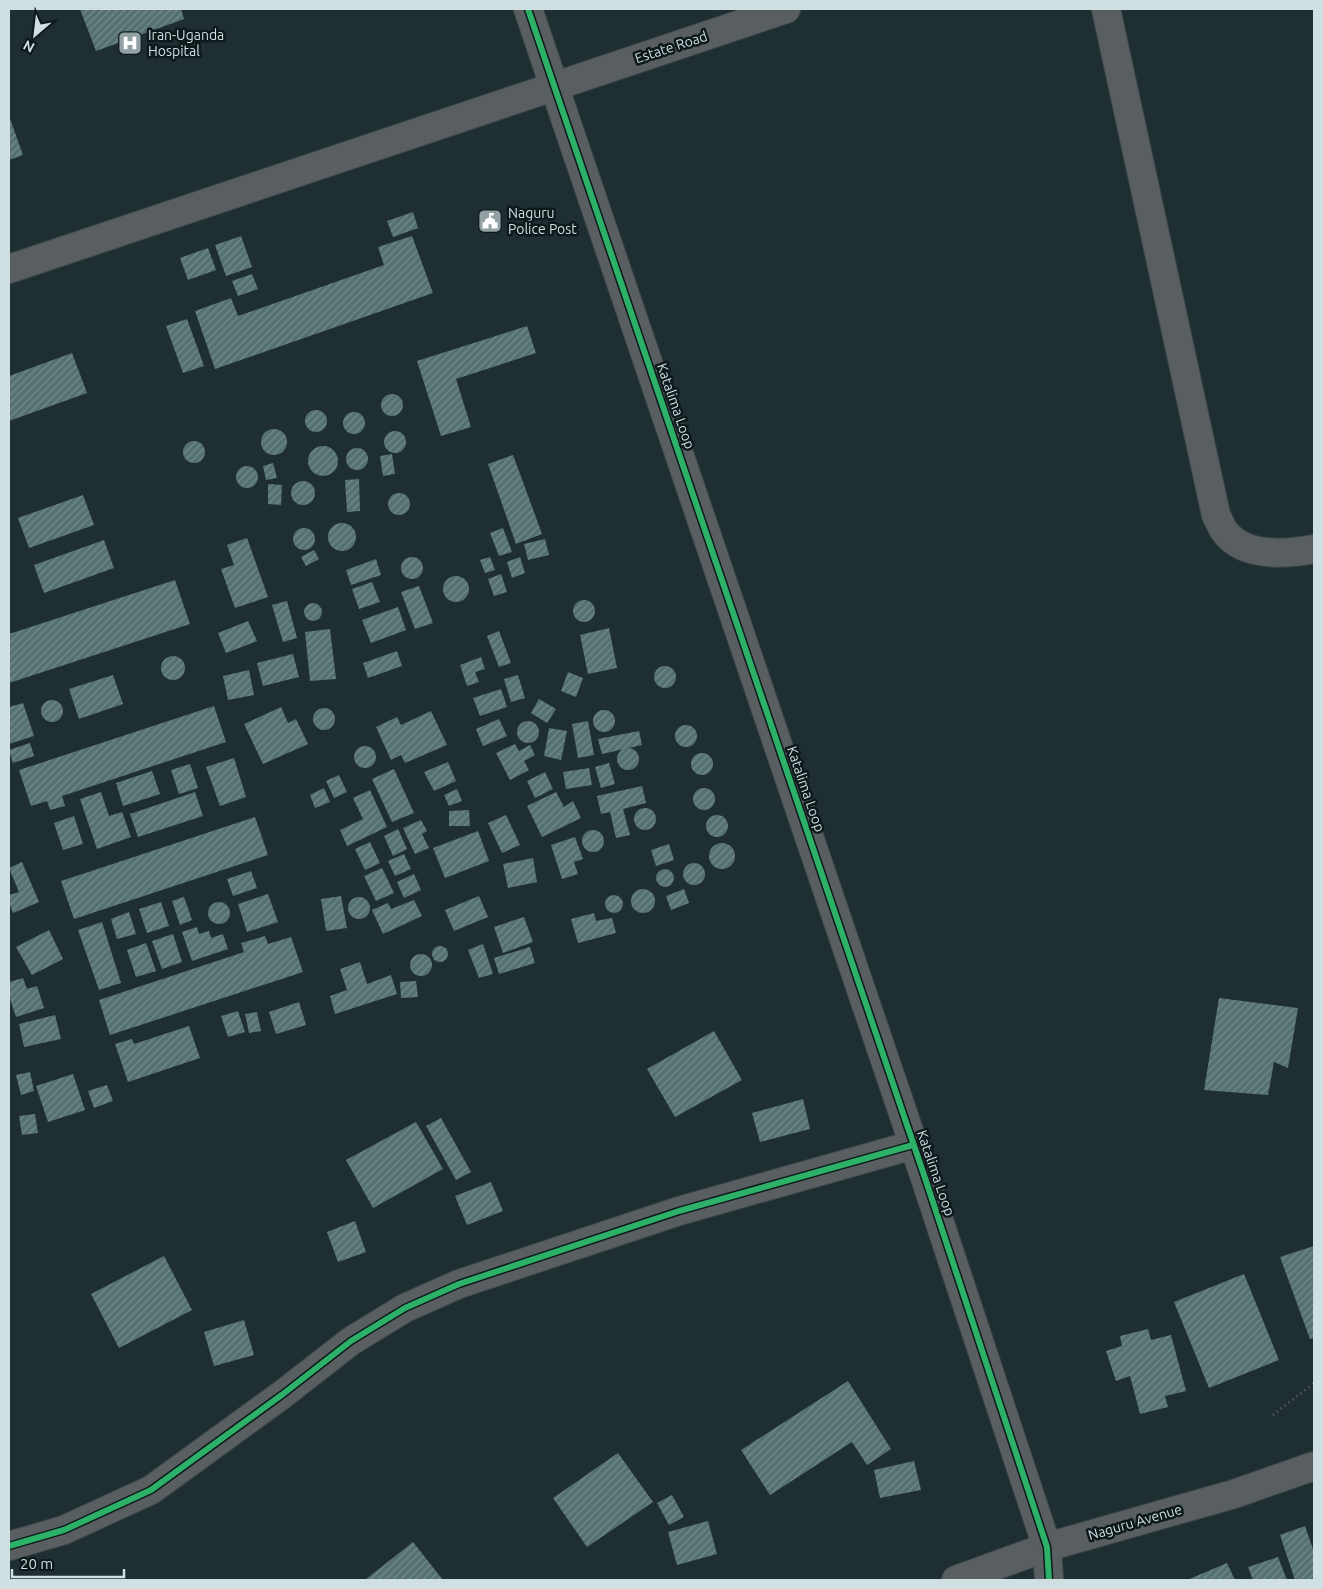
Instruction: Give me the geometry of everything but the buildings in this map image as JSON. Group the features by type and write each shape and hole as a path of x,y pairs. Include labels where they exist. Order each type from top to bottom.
{"street":[{"name":"Katalima Loop","path":"528,9 913,1145 1047,1547 1049,1580"},
{"name":"Estate Road","path":"9,269 786,9"},
{"path":"1106,9 1216,515 1226,533 1240,545 1257,550 1276,552 1300,552 1314,549"},
{"path":"9,1546 64,1530 152,1490 350,1341 405,1308 459,1284 680,1211 913,1145"},
{"name":"Naguru Avenue","path":"956,1580 1047,1547 1234,1494 1314,1466"}],"path":[{"path":"1273,1415 1314,1383"}],"cycle path":[{"path":"528,9 924,1175 1047,1547 1049,1580"},
{"path":"9,1546 64,1530 151,1490 283,1394 351,1341 405,1308 459,1284 679,1211 913,1145"}],"place":[{"name":"Iran-Uganda Hospital","path":"130,43"},
{"name":"Naguru Police Post","path":"490,221"}]}
